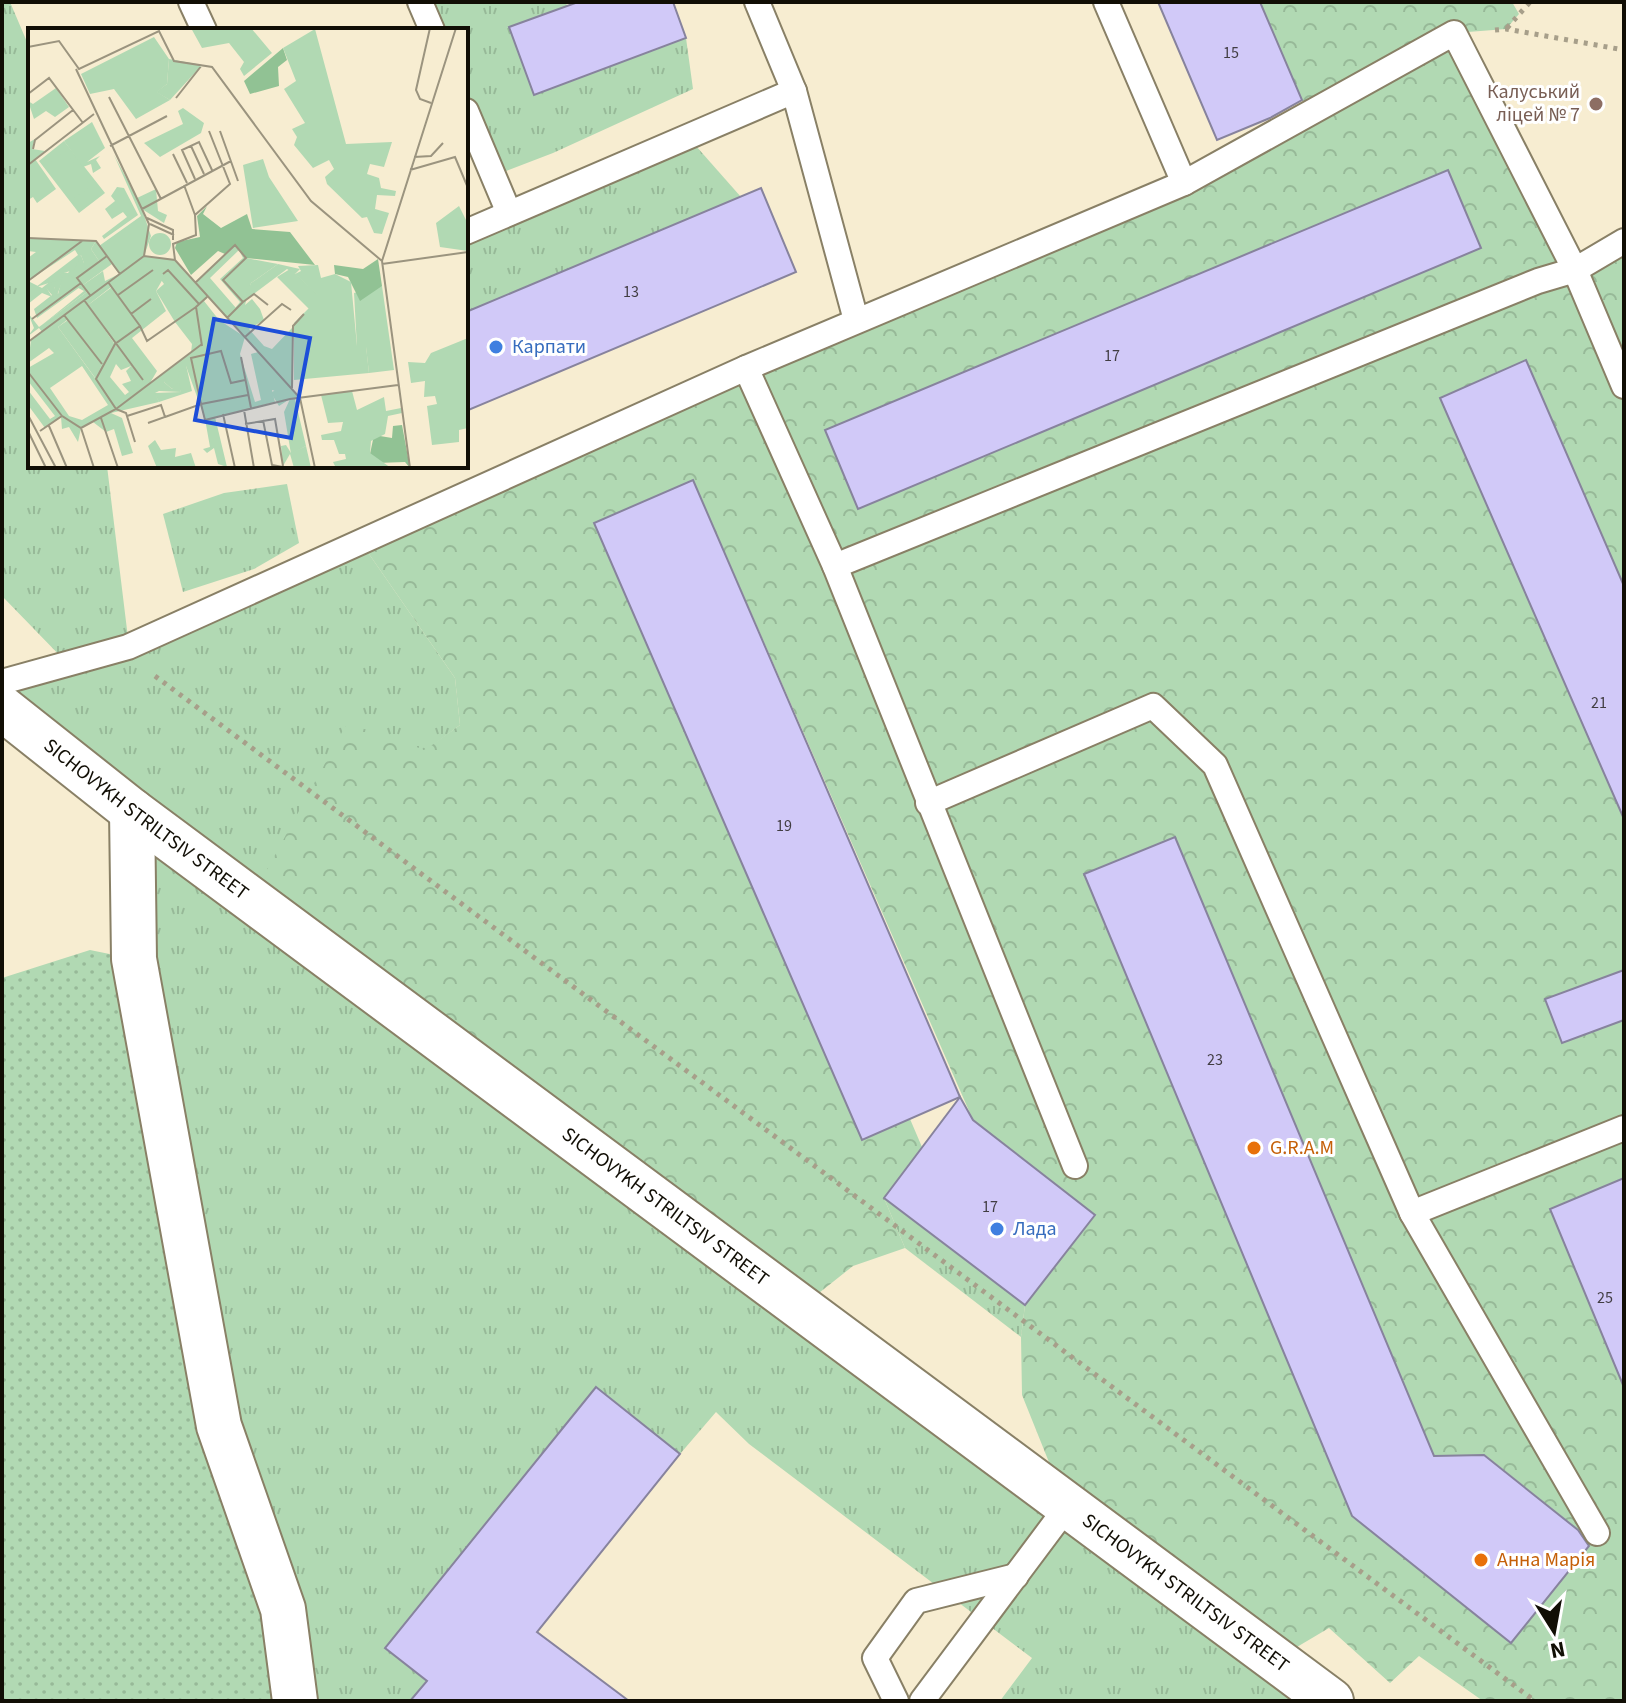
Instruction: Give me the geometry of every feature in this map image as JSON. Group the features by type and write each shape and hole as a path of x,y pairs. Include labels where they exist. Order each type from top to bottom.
{"street":[{"name":"SICHOVYKH STRILTSIV STREET","path":"2,708 132,811 1331,1701"},
{"path":"132,811 134,959 216,1411 283,1609 295,1701"}],"lane":[{"path":"191,2 203,28"},
{"path":"420,2 431,28"},
{"path":"757,2 794,91 856,320"},
{"path":"1106,2 1184,183"},
{"path":"2,682 128,647 746,368 1184,183 1454,33 1575,270 1624,386"},
{"path":"468,231 794,91"},
{"path":"468,116 509,213"},
{"path":"835,566 1538,281 1575,270 1624,241"},
{"path":"746,368 835,566 1075,1166"},
{"path":"928,803 1153,706 1215,765 1412,1213 1597,1533"},
{"path":"1412,1213 1624,1128"},
{"path":"922,1701 1067,1507"},
{"path":"896,1701 875,1658 916,1601 1016,1576"}],"path":[{"path":"1506,29 1530,2"},
{"path":"1454,33 1506,29 1624,50"},
{"path":"128,647 148,671 1535,1701"}],"green space":[{"path":"2,2 10,2 28,44 28,468 107,468 129,646 360,541 455,678 460,725 425,751 251,899 1332,1701 1000,1701 1032,1658 749,1444 716,1412 680,1454 596,1387 386,1648 427,1681 410,1701 295,1701 134,959 132,811 2,682 67,663 2,596"},
{"path":"420,2 566,2 567,6 509,27 534,94 686,38 693,89 553,153 493,176 468,116 468,28 431,28"},
{"path":"1260,2 1512,2 1519,14 1506,29 1455,33 1574,269 1624,241 1624,586 1526,361 1440,398 1624,819 1624,970 1546,999 1562,1043 1624,1020 1624,1178 1550,1209 1624,1387 1624,1701 1535,1701 1531,1698 1528,1701 1483,1701 1419,1656 1390,1683 1329,1628 1275,1660 1067,1507 1022,1395 1021,1337 1025,1305 1095,1215 973,1120 693,480 862,1139 910,1119 922,1147 884,1198 905,1248 853,1266 800,1308 251,899 347,723 425,750 460,725 455,678 360,541 1184,183 1304,104","holes":["1448,170 1481,248 826,430","1175,837 1434,1456 1485,1455 1591,1540 1511,1642 1343,1494 1084,875"]},
{"path":"688,137 741,197 468,311 468,231"},
{"path":"287,484 299,543 254,569 183,592 163,514 224,493"},
{"path":"90,950 134,959 295,1701 2,1701 2,978"},
{"path":"884,1198 1025,1305 1021,1337 905,1248"}],"building":[{"path":"578,2 673,2 686,38 534,95 509,27"},
{"path":"1158,2 1260,2 1302,100 1270,118 1217,140"},
{"path":"1448,170 1481,248 858,509 825,430"},
{"path":"761,188 796,272 468,410 468,311"},
{"path":"1526,360 1624,586 1624,819 1440,398"},
{"path":"693,480 960,1097 862,1140 594,523"},
{"path":"1175,837 1434,1456 1484,1455 1578,1530 1589,1546 1511,1643 1352,1516 1084,874"},
{"path":"1624,970 1624,1020 1562,1043 1545,999"},
{"path":"960,1097 973,1120 1095,1215 1025,1305 884,1198"},
{"path":"1624,1178 1624,1385 1623,1385 1550,1209"},
{"path":"596,1387 680,1454 537,1632 629,1701 410,1701 427,1681 385,1648"}],"place":[{"name":"Калуський ліцей № 7","path":"1596,104"},
{"name":"Карпати","path":"496,347"},
{"name":"G.R.A.M","path":"1254,1148"},
{"name":"Лада","path":"997,1229"},
{"name":"Анна Марія","path":"1481,1560"}]}
